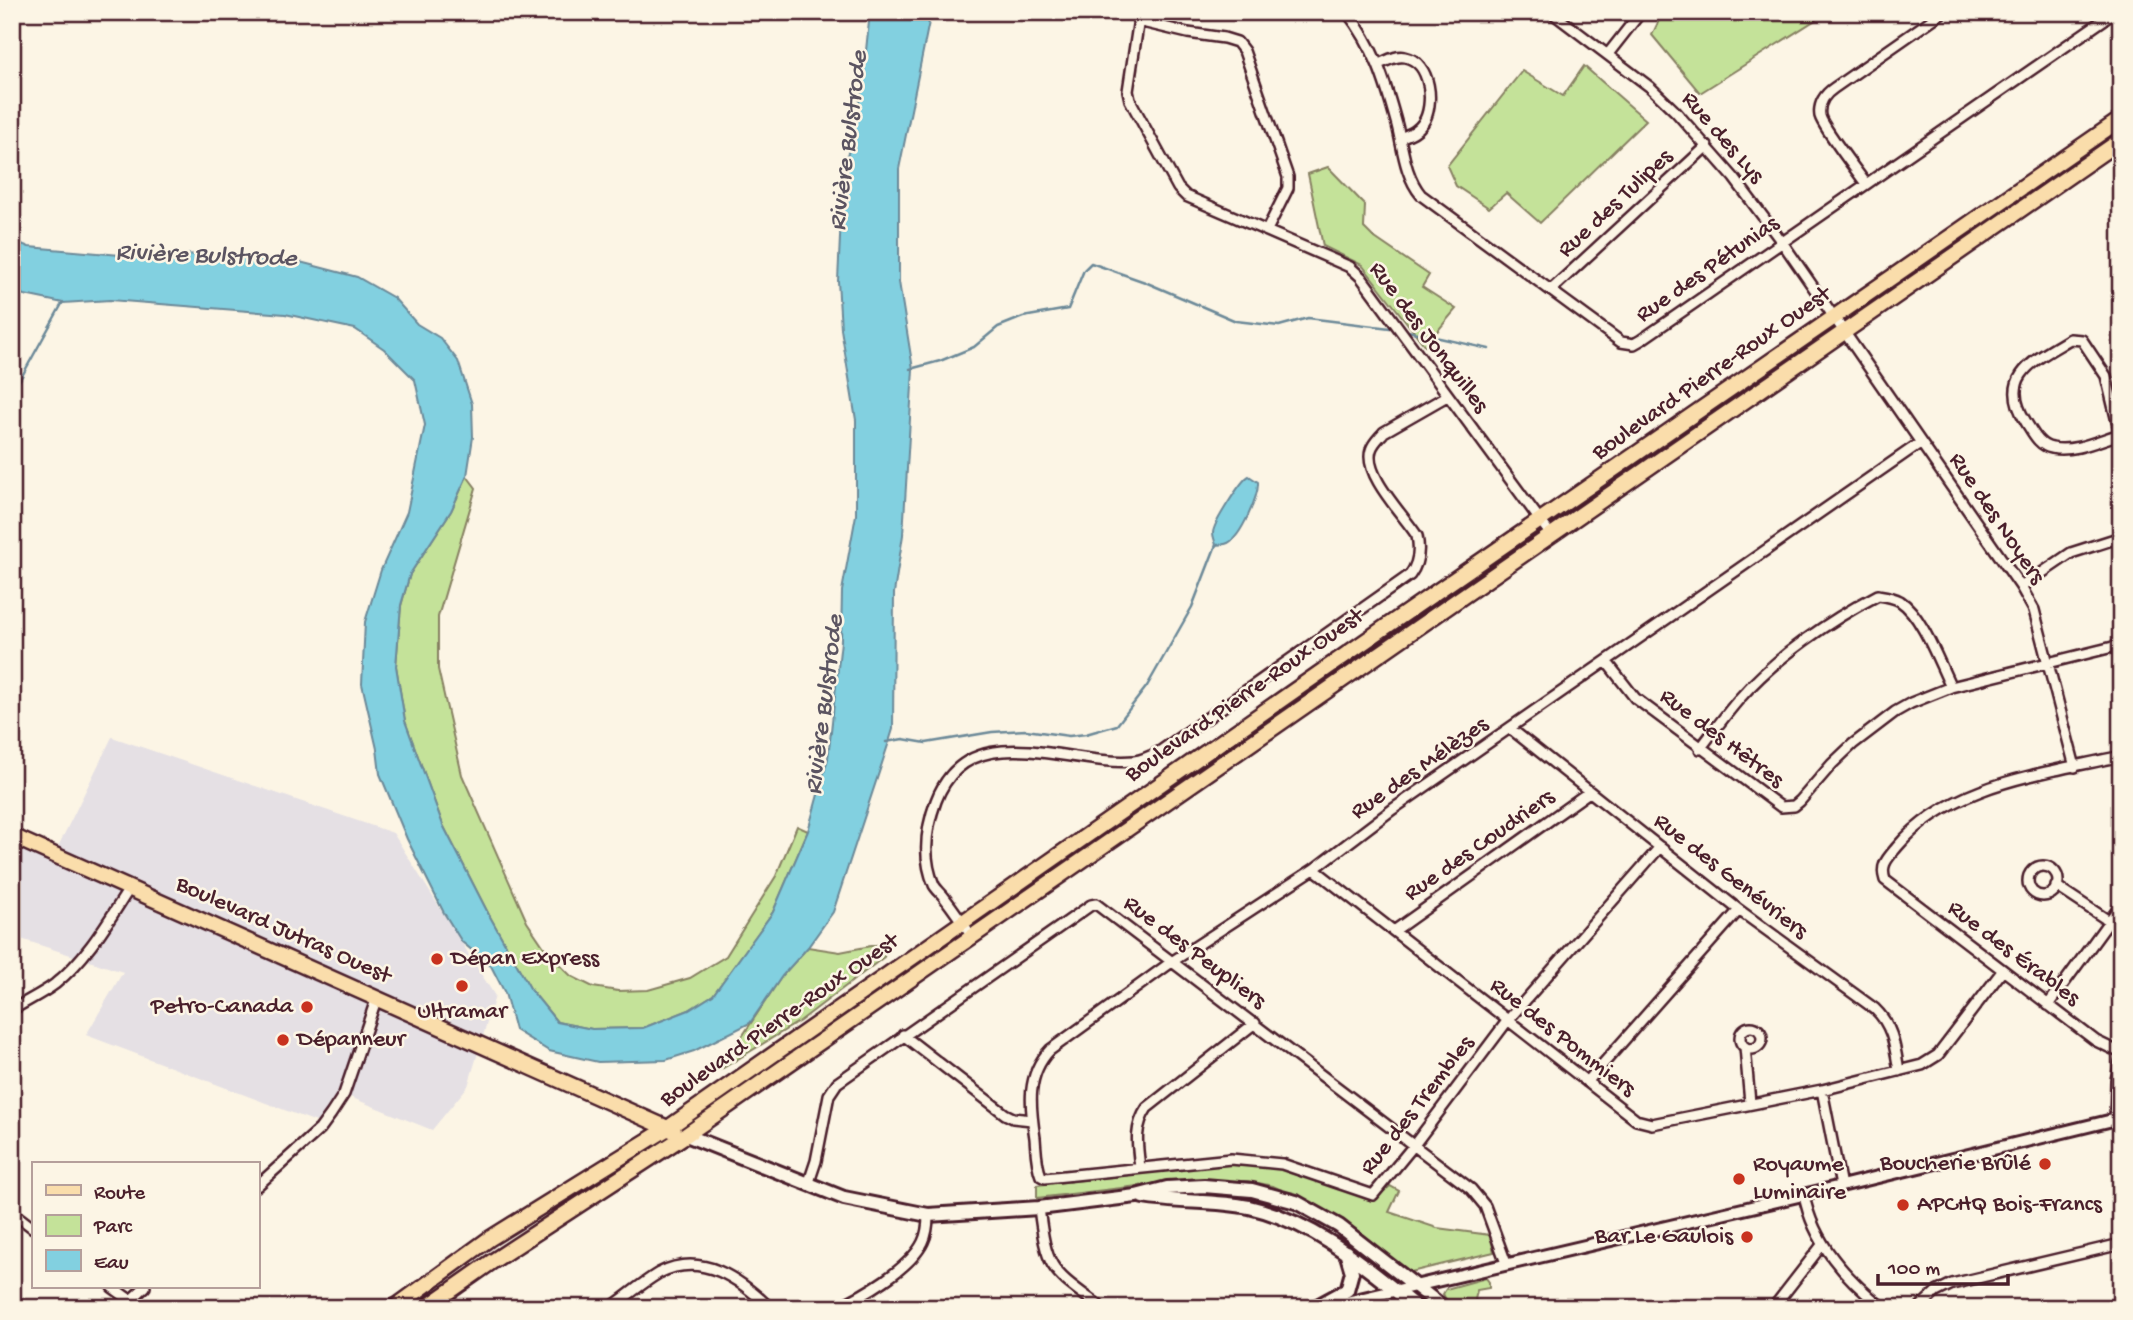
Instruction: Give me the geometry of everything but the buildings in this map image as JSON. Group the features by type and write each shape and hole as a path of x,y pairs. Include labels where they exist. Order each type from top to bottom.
{"main road":[{"name":"Boulevard Pierre-Roux Ouest","path":"394,1308 489,1239 668,1128 962,921 2121,119"},
{"name":"Boulevard Pierre-Roux Ouest","path":"426,1308 686,1135 2121,140"},
{"name":"Boulevard Jutras Ouest","path":"12,836 668,1128 844,1198 928,1216 1039,1208 1136,1196 1167,1188 1252,1189 1296,1202 1339,1226 1444,1308"},
{"name":"Boulevard Jutras Ouest","path":"1136,1196 1169,1202 1224,1203 1251,1208 1312,1231 1346,1252 1418,1308"},
{"path":"1314,1308 1347,1290 1352,1272 1346,1252"}],"street":[{"name":"Rue des Pétunias","path":"1347,12 1379,64 1410,180 1421,195 1621,342 1634,344 2115,12"},
{"name":"Rue des Lys","path":"1551,12 1650,87 1707,146 1782,242 1833,318"},
{"path":"1608,54 1642,12"},
{"path":"1866,184 1821,118 1822,102 1826,94 1942,12"},
{"path":"1139,17 1188,33 1237,42 1244,51 1288,177 1288,188 1267,230"},
{"name":"Rue des Jonquilles","path":"1139,17 1128,91 1130,100 1178,188 1186,196 1350,267 1362,277 1551,535"},
{"path":"1379,64 1396,57 1406,57 1424,72 1428,85 1429,107 1422,125 1400,138"},
{"name":"Rue des Tulipes","path":"1551,290 1707,146"},
{"name":"Rue des Noyers","path":"1833,318 2021,587 2034,610 2075,766"},
{"path":"2070,338 2082,340 2106,376 2121,435 2071,448 2049,448 2038,441 2018,410 2016,383 2026,368 2052,349 2070,338"},
{"path":"972,936 934,886 927,854 926,839 932,812 940,792 953,774 979,756 1000,750 1126,761 1147,758 1410,575 1418,559 1417,536 1372,472 1370,454 1376,440 1393,426 1447,396"},
{"name":"Rue des Mélèzes","path":"1041,1176 1032,1120 1032,1085 1041,1060 1050,1050 1173,961 1314,869 1393,810 1920,443"},
{"path":"2021,587 2071,554 2121,537"},
{"path":"1700,748 1765,672 1788,653 1878,595 1900,601 1912,614 1951,687"},
{"name":"Rue des Hêtres","path":"1606,661 1636,698 1781,807 1794,806 1800,802 1832,764 1880,723 1912,702 1951,687 2121,645"},
{"name":"Rue des Genévriers","path":"1511,729 1739,910 1885,1019 1891,1029 1899,1071"},
{"path":"2075,766 2121,757"},
{"name":"Rue des Érables","path":"2075,766 1992,787 1948,803 1924,821 1893,851 1882,870 1885,880 2096,1041 2121,1055 2116,1080 2118,1118"},
{"name":"Rue des Coudriers","path":"1394,932 1589,792"},
{"name":"Rue des Trembles","path":"1041,1176 1045,1178 1231,1158 1299,1168 1373,1195 1508,1020 1660,847"},
{"name":"Rue des Pommiers","path":"1314,869 1636,1120 1652,1125 1822,1090 1922,1065 1938,1055 2003,970"},
{"path":"2056,886 2121,929"},
{"path":"12,1010 53,986 78,963 101,934 129,889"},
{"name":"Rue des Peupliers","path":"808,1185 816,1161 831,1089 837,1083 1091,905 1101,907 1173,961 1479,1197 1490,1217 1506,1263"},
{"path":"2048,1005 2121,905"},
{"path":"1587,1082 1739,910"},
{"path":"259,1184 320,1129 344,1094 377,997"},
{"path":"1140,1167 1137,1132 1140,1118 1147,1108 1255,1023"},
{"path":"903,1035 1005,1114 1013,1118 1032,1120"},
{"path":"1745,1047 1750,1103"},
{"path":"1822,1090 1841,1186"},
{"path":"1321,1308 2118,1118"},
{"path":"1804,1195 1822,1245 1855,1284 1883,1308"},
{"path":"1039,1208 1046,1255 1052,1267 1060,1277 1102,1308"},
{"path":"12,1212 32,1227"},
{"path":"836,1308 871,1288 916,1252 927,1230 928,1216"},
{"path":"1919,1308 1936,1292 1952,1284 2121,1244"},
{"path":"1773,1308 1822,1245"},
{"path":"610,1308 659,1273 675,1267 698,1265 718,1269 738,1279 770,1308"},
{"path":"113,1288 130,1300"},
{"path":"122,1308 144,1288"}],"shaded area":[{"path":"112,737 393,833 495,996 468,1086 432,1130 340,1093 319,1123 86,1035 123,972 12,936 12,845 50,863"}],"green space":[{"path":"1663,12 1828,12 1700,93 1652,35"},
{"path":"1584,66 1646,120 1540,223 1506,193 1489,208 1456,186 1447,166 1522,71 1563,96"},
{"path":"1328,167 1365,205 1364,228 1429,275 1422,287 1456,309 1425,346 1362,265 1323,246 1308,174"},
{"path":"467,476 476,488 438,617 438,669 462,775 527,922 548,953 571,976 593,987 618,991 648,990 690,978 726,956 776,876 797,826 808,831 773,912 713,995 689,1010 643,1028 592,1029 557,1022 531,990 443,825 405,721 396,666 401,606 410,574 451,511"},
{"path":"886,943 884,957 800,1021 720,1070 782,976 808,947 840,952"},
{"path":"1228,1164 1282,1169 1368,1199 1376,1198 1390,1186 1399,1191 1389,1212 1437,1228 1490,1235 1494,1252 1411,1272 1307,1202 1273,1186 1248,1181 1180,1181 1037,1198 1037,1185"},
{"path":"1486,1278 1489,1288 1477,1290 1475,1300 1482,1302 1477,1308 1453,1305 1443,1294 1446,1289"}],"water":[{"name":"Rivière Bulstrode","path":"870,12 931,12 899,169 899,282 913,369 903,535 894,593 893,729 889,742 833,912 808,947 782,976 750,1023 694,1051 666,1060 598,1062 549,1051 515,1030 505,993 491,966 462,942 444,913 407,839 380,774 362,684 365,622 381,570 407,512 425,425 415,380 384,349 355,329 285,314 110,300 63,303 12,292 12,240 29,247 132,256 208,254 300,262 357,277 394,298 417,324 440,338 458,361 472,404 473,437 467,476 451,511 410,574 401,605 396,666 405,721 443,825 531,990 557,1022 592,1029 643,1028 689,1010 713,995 773,912 808,831 828,758 841,641 842,591 856,515 856,420 841,329 838,281 842,194 844,171 862,89"},
{"path":"1249,476 1258,482 1258,488 1248,515 1233,539 1226,544 1216,545 1214,528 1235,493"}],"waterway":[{"path":"910,369 940,361 974,347 998,327 1023,317 1068,309 1084,270 1091,263 1145,282 1236,321 1279,326 1308,318 1390,328"},
{"path":"12,394 63,302"},
{"path":"1408,331 1489,349"},
{"path":"886,742 903,739 926,743 992,732 1026,730 1069,736 1117,725 1147,686 1192,607 1216,545"}],"place":[{"name":"Dépan Express","path":"437,959"},
{"name":"Ultramar","path":"462,986"},
{"name":"Petro-Canada","path":"307,1007"},
{"name":"Dépanneur","path":"283,1040"},
{"name":"Boucherie Brûlé","path":"2045,1164"},
{"name":"Royaume Luminaire","path":"1739,1179"},
{"name":"APCHQ Bois-Francs","path":"1903,1205"},
{"name":"Bar Le Gaulois","path":"1747,1237"}]}
